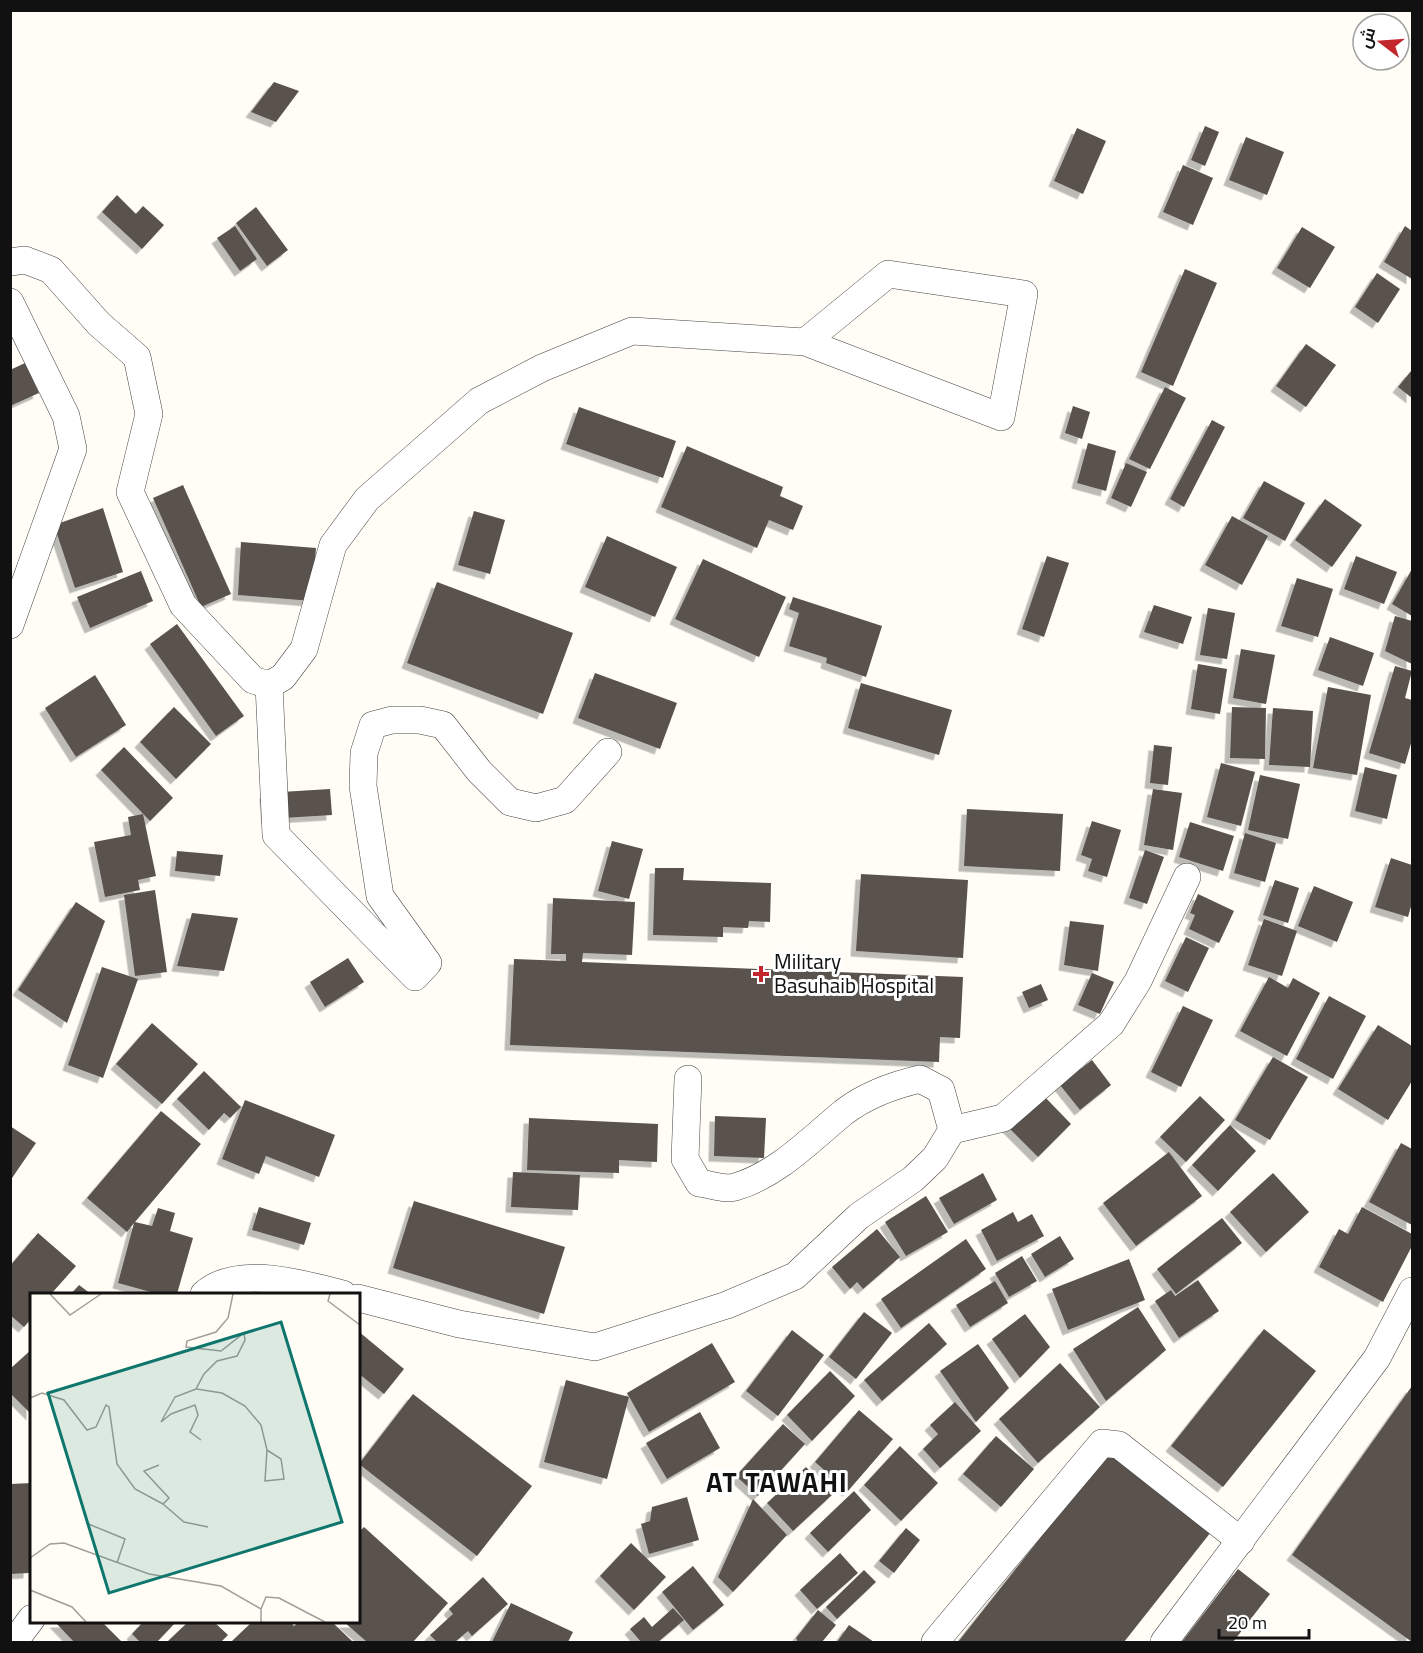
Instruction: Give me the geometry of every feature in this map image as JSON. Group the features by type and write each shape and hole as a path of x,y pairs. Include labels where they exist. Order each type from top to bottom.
{"street":[{"path":"10,262 25,260 51,270 99,324 137,357 149,414 130,492 183,605 253,680 269,685 283,677 304,649 333,545 367,499 479,401 542,368 632,331 806,342 1001,417 1024,294 888,274 806,342"},
{"path":"10,302 66,416 73,449 10,625"},
{"path":"269,685 276,835 415,977 428,963 380,897 363,786 364,753 373,725 392,720 420,720 443,725 479,771 510,802 536,808 565,800 608,752"},
{"path":"360,1299 459,1324 596,1347 727,1305 795,1276 859,1216 913,1179 935,1158 952,1130 1003,1118 1111,1024 1138,981 1187,877"},
{"path":"688,1079 685,1159 699,1182 733,1188 758,1177 823,1132 846,1111 896,1084 920,1079 941,1090 952,1130"},
{"path":"205,1293 214,1286 243,1277 339,1293"},
{"path":"1164,1642 1377,1358 1413,1291"},
{"path":"935,1642 1102,1443 1119,1445 1241,1541"},
{"path":"14,1642 30,1621"}],"building":[{"path":"274,82 299,91 276,122 251,112"},
{"path":"1205,126 1219,132 1205,166 1191,160"},
{"path":"1077,128 1106,141 1083,194 1054,181"},
{"path":"1246,137 1284,152 1267,195 1229,180"},
{"path":"1183,165 1213,178 1193,225 1163,212"},
{"path":"117,195 136,214 143,206 164,225 142,249 102,212"},
{"path":"256,207 288,250 267,266 236,223"},
{"path":"235,226 257,259 240,271 217,238"},
{"path":"1405,226 1412,231 1412,279 1384,262"},
{"path":"1302,227 1335,247 1310,288 1277,268"},
{"path":"1185,269 1217,283 1173,386 1141,372"},
{"path":"1377,273 1400,289 1378,323 1355,307"},
{"path":"1306,344 1336,365 1306,407 1276,386"},
{"path":"25,363 39,393 10,406 10,370"},
{"path":"1411,371 1412,373 1412,398 1398,387"},
{"path":"1165,387 1186,398 1150,469 1129,459"},
{"path":"1073,406 1090,412 1082,439 1065,433"},
{"path":"579,407 676,441 663,478 566,444"},
{"path":"1212,420 1225,427 1184,507 1170,499"},
{"path":"1088,443 1116,451 1106,491 1077,483"},
{"path":"687,446 783,487 780,496 803,506 793,530 769,520 757,548 661,507"},
{"path":"1126,463 1147,472 1131,507 1111,498"},
{"path":"1264,481 1305,503 1285,541 1243,518"},
{"path":"183,485 231,594 201,607 153,498"},
{"path":"1325,499 1362,525 1332,567 1295,540"},
{"path":"103,508 123,572 75,588 54,525"},
{"path":"474,511 505,520 490,574 458,565"},
{"path":"1232,516 1268,536 1242,585 1205,565"},
{"path":"607,536 677,567 655,617 585,587"},
{"path":"241,542 316,548 312,601 238,595"},
{"path":"1047,556 1069,563 1044,637 1022,629"},
{"path":"1356,556 1397,572 1384,604 1344,589"},
{"path":"703,559 786,597 759,657 675,619"},
{"path":"1412,569 1412,616 1392,604"},
{"path":"141,571 153,601 90,628 77,597"},
{"path":"1297,578 1333,589 1318,637 1281,626"},
{"path":"437,582 573,633 543,714 407,663"},
{"path":"793,597 882,626 866,677 826,663 827,658 789,646 799,613 789,609"},
{"path":"1154,605 1192,617 1183,644 1144,632"},
{"path":"1208,608 1235,613 1227,659 1200,655"},
{"path":"1395,616 1412,621 1412,664 1385,651"},
{"path":"177,624 244,716 216,736 150,644"},
{"path":"1330,637 1374,653 1363,686 1318,670"},
{"path":"1241,649 1275,655 1266,704 1233,698"},
{"path":"1198,664 1227,669 1220,714 1191,709"},
{"path":"1395,666 1412,671 1405,698 1412,700 1412,740 1405,764 1369,753"},
{"path":"595,673 677,703 660,749 578,718"},
{"path":"95,675 126,725 76,757 45,708"},
{"path":"861,683 952,710 939,755 848,728"},
{"path":"1328,687 1371,695 1357,775 1313,768"},
{"path":"174,707 211,744 176,779 140,742"},
{"path":"1232,707 1266,708 1265,759 1230,758"},
{"path":"1273,708 1313,711 1310,767 1269,765"},
{"path":"1154,745 1172,747 1168,785 1150,783"},
{"path":"124,747 173,798 150,821 101,770"},
{"path":"1221,763 1255,772 1241,826 1207,817"},
{"path":"1365,767 1397,775 1387,819 1355,811"},
{"path":"1260,775 1300,784 1288,839 1248,830"},
{"path":"330,789 332,815 267,819 265,793"},
{"path":"1153,789 1182,793 1173,850 1144,845"},
{"path":"967,809 1063,814 1060,871 964,866"},
{"path":"143,814 156,876 138,880 140,890 105,897 94,842 131,835 128,817"},
{"path":"1092,821 1121,830 1107,877 1088,871 1092,859 1081,855"},
{"path":"1190,822 1234,836 1223,871 1179,857"},
{"path":"1245,833 1276,843 1265,882 1234,873"},
{"path":"612,841 643,849 629,899 598,891"},
{"path":"1145,850 1164,857 1147,904 1129,898"},
{"path":"177,851 223,855 220,876 175,871"},
{"path":"1391,858 1412,865 1412,903 1408,917 1375,907"},
{"path":"655,868 684,868 683,880 771,883 770,922 749,921 748,928 723,927 723,937 653,935"},
{"path":"861,874 968,880 963,958 856,951"},
{"path":"1275,880 1299,888 1288,923 1263,915"},
{"path":"1314,886 1353,902 1337,942 1298,926"},
{"path":"155,890 167,972 135,976 124,895"},
{"path":"1198,894 1234,911 1219,943 1189,929 1195,915 1190,913"},
{"path":"553,898 635,902 632,955 583,953 582,962 963,977 960,1038 940,1037 939,1062 510,1045 514,959 566,961 566,954 551,954"},
{"path":"76,902 105,921 67,1023 18,990"},
{"path":"192,913 238,918 224,971 177,966"},
{"path":"1264,919 1297,931 1282,976 1248,965"},
{"path":"1070,921 1104,925 1098,971 1064,965"},
{"path":"1186,937 1209,948 1188,992 1165,981"},
{"path":"348,958 364,982 325,1007 310,982"},
{"path":"102,967 138,979 103,1078 68,1065"},
{"path":"1092,973 1114,982 1100,1014 1078,1005"},
{"path":"1269,977 1288,988 1293,978 1320,993 1287,1056 1240,1031"},
{"path":"1041,984 1048,1000 1029,1008 1022,992"},
{"path":"1329,996 1366,1016 1333,1079 1296,1059"},
{"path":"1183,1006 1213,1020 1181,1087 1151,1072"},
{"path":"152,1023 198,1064 162,1104 116,1064"},
{"path":"1378,1025 1412,1046 1412,1081 1388,1120 1338,1089"},
{"path":"1273,1057 1308,1077 1270,1140 1235,1120"},
{"path":"1092,1060 1111,1085 1080,1110 1060,1085"},
{"path":"204,1071 241,1107 230,1118 224,1113 209,1130 177,1099"},
{"path":"1041,1093 1071,1124 1038,1157 1007,1126"},
{"path":"1200,1096 1225,1120 1186,1162 1160,1137"},
{"path":"245,1100 335,1135 319,1177 266,1156 259,1174 222,1159"},
{"path":"161,1111 201,1144 135,1222 152,1226 158,1208 175,1213 170,1231 193,1238 177,1293 154,1293 118,1283 134,1223 127,1232 87,1198"},
{"path":"715,1116 766,1118 764,1158 714,1156"},
{"path":"529,1118 658,1124 657,1162 619,1160 619,1173 527,1170"},
{"path":"1230,1125 1256,1151 1218,1191 1192,1165"},
{"path":"10,1126 36,1143 10,1181"},
{"path":"1401,1143 1412,1149 1412,1225 1369,1202"},
{"path":"1169,1152 1202,1196 1136,1246 1103,1203"},
{"path":"513,1172 580,1175 578,1210 511,1207"},
{"path":"983,1173 997,1200 954,1224 939,1198"},
{"path":"1273,1173 1309,1212 1266,1252 1230,1212"},
{"path":"926,1196 948,1232 906,1256 885,1222"},
{"path":"414,1201 565,1247 544,1314 393,1268"},
{"path":"259,1207 311,1223 304,1245 252,1230"},
{"path":"1362,1207 1412,1234 1412,1246 1383,1302 1319,1267 1339,1229 1348,1234"},
{"path":"1013,1212 1018,1222 1032,1214 1044,1236 997,1261 981,1230"},
{"path":"1222,1218 1242,1243 1176,1294 1157,1269"},
{"path":"877,1229 900,1257 863,1289 857,1282 850,1289 832,1267"},
{"path":"38,1233 76,1266 52,1293 30,1293 30,1320 24,1327 10,1315 10,1266"},
{"path":"1060,1236 1074,1259 1045,1277 1031,1254"},
{"path":"966,1239 986,1269 901,1328 881,1299"},
{"path":"1022,1256 1037,1281 1009,1297 995,1273"},
{"path":"1129,1259 1145,1300 1068,1330 1052,1289"},
{"path":"1198,1280 1219,1311 1179,1338 1155,1301 1171,1290 1175,1296"},
{"path":"995,1281 1008,1303 970,1327 956,1305"},
{"path":"79,1285 90,1293 72,1293"},
{"path":"1138,1307 1166,1350 1106,1401 1073,1349"},
{"path":"864,1312 892,1333 856,1379 829,1357"},
{"path":"1025,1314 1050,1347 1020,1378 992,1339"},
{"path":"929,1323 947,1344 882,1401 864,1380"},
{"path":"1264,1329 1316,1371 1223,1487 1171,1446"},
{"path":"792,1330 824,1355 778,1416 746,1391"},
{"path":"360,1333 404,1369 384,1394 360,1375"},
{"path":"712,1343 735,1382 649,1432 627,1393"},
{"path":"978,1344 1009,1388 976,1422 940,1371"},
{"path":"30,1351 30,1413 10,1393 10,1369"},
{"path":"1060,1363 1100,1407 1038,1463 999,1419"},
{"path":"830,1371 855,1396 812,1441 787,1415"},
{"path":"566,1380 629,1397 607,1479 544,1462"},
{"path":"1412,1386 1412,1642 1292,1555"},
{"path":"413,1394 532,1486 477,1556 360,1463"},
{"path":"955,1402 981,1431 940,1468 923,1449 938,1434 930,1425"},
{"path":"859,1410 893,1439 848,1491 815,1462"},
{"path":"700,1412 720,1448 667,1479 646,1443"},
{"path":"783,1424 805,1444 758,1496 736,1476"},
{"path":"996,1436 1034,1469 1001,1507 963,1474"},
{"path":"900,1446 938,1483 901,1521 864,1485"},
{"path":"1109,1451 1211,1532 1124,1642 958,1642"},
{"path":"806,1467 832,1495 793,1531 767,1503"},
{"path":"30,1483 29,1573 10,1574 10,1484"},
{"path":"854,1491 871,1510 828,1552 810,1533"},
{"path":"687,1497 699,1540 649,1554 641,1524 650,1521 652,1507"},
{"path":"753,1499 787,1535 733,1592 718,1577"},
{"path":"364,1527 448,1603 413,1642 367,1642 345,1623 360,1623 360,1531"},
{"path":"906,1528 920,1540 894,1573 879,1561"},
{"path":"631,1543 666,1577 634,1610 600,1576"},
{"path":"840,1553 858,1573 817,1609 800,1590"},
{"path":"693,1566 724,1605 693,1630 662,1592"},
{"path":"1238,1569 1270,1594 1233,1642 1182,1642"},
{"path":"864,1570 876,1582 837,1619 826,1607"},
{"path":"483,1577 508,1604 472,1636 468,1631 455,1642 437,1642 430,1635 453,1614 449,1609"},
{"path":"511,1603 573,1632 568,1642 492,1642"},
{"path":"673,1608 684,1620 658,1642 641,1642 630,1629 644,1617 652,1627"},
{"path":"818,1610 836,1625 822,1642 798,1642 796,1638"},
{"path":"56,1623 103,1623 122,1642 74,1642"},
{"path":"142,1623 175,1623 157,1642 140,1642 132,1634"},
{"path":"187,1623 215,1623 228,1635 221,1642 167,1642"},
{"path":"251,1623 291,1623 294,1626 298,1623 333,1623 353,1642 231,1642"},
{"path":"849,1625 874,1642 837,1642"}],"place":[{"name":"Military Basuhaib Hospital","path":"761,974"}],"district":[{"name":"AT TAWAHI","path":"777,1483"}]}
